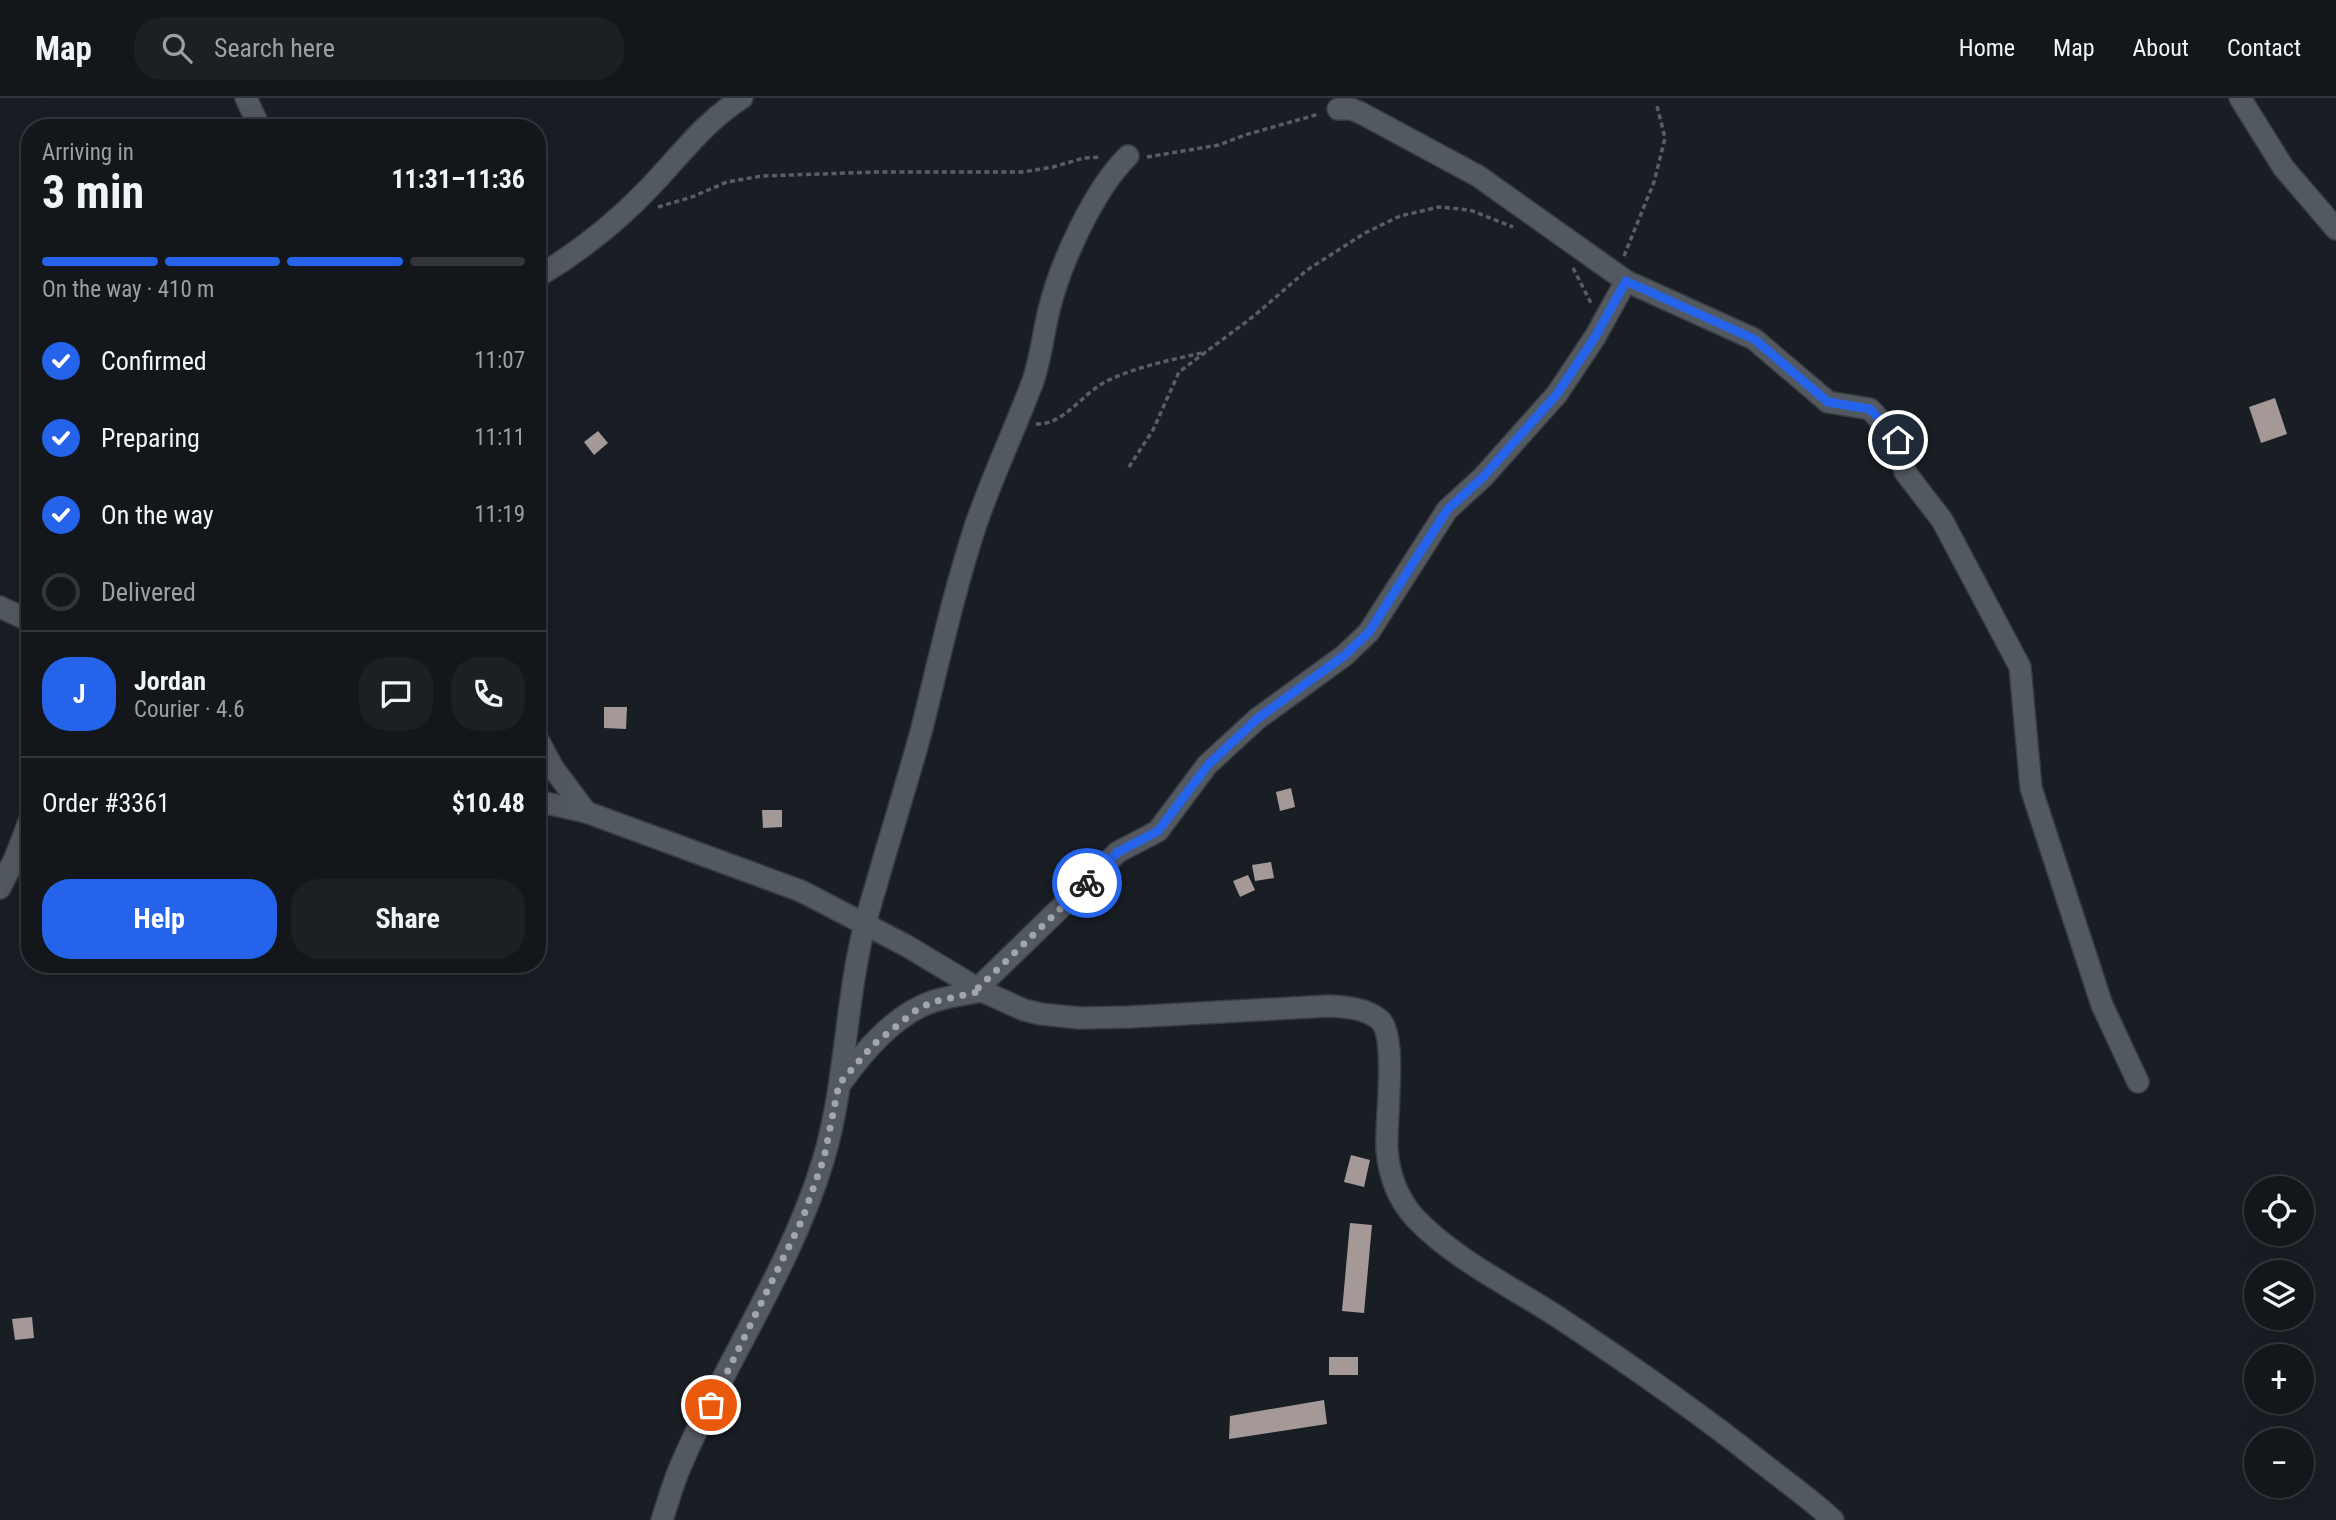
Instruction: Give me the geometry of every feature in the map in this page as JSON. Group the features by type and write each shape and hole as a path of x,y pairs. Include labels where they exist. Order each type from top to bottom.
{"street":[{"path":"246,98 256,119"},
{"path":"546,272 604,232 650,187 700,130 742,98"},
{"path":"2241,98 2283,167 2336,229"},
{"path":"1338,109 1351,109 1361,113 1478,176 1545,221 1621,278 1754,339 1828,402 1870,409 1898,440 1905,472 1942,520 2020,667 2031,788 2102,1005 2138,1082"},
{"path":"662,1520 681,1466 802,1220 824,1158 839,1084 847,1015 866,923 893,835 976,525 1037,368 1058,279 1097,196 1115,169 1128,156"},
{"path":"839,1084 873,1045 915,1011 932,1002 980,989 1118,852 1158,831 1208,765 1257,719 1357,645 1369,632 1447,510 1483,477 1557,394 1605,319 1621,278"},
{"path":"0,607 21,617"},
{"path":"546,755 586,812"},
{"path":"546,803 586,812 801,891 866,923 980,989 1024,1010 1080,1018 1329,1006 1351,1007 1381,1020 1389,1042 1390,1060 1386,1131 1389,1166 1399,1197 1415,1217 1460,1254 1664,1388 1833,1520"},
{"path":"0,888 21,842"}],"path":[{"path":"1621,278 1654,182 1665,138 1657,106"},
{"path":"657,207 692,197 727,182 762,176 1023,172 1084,158 1156,157 1219,145 1338,109"},
{"path":"1129,467 1153,430 1179,372 1254,317 1307,270 1365,233 1400,216 1438,207 1470,210 1523,230"},
{"path":"1569,259 1590,302 1605,319"},
{"path":"1016,423 1048,424 1103,383 1135,369 1208,351"}],"building":[{"path":"2275,398 2287,434 2261,443 2249,407"},
{"path":"598,431 608,443 594,455 584,442"},
{"path":"604,707 627,707 626,729 604,728"},
{"path":"1291,788 1295,807 1280,811 1276,792"},
{"path":"762,810 782,810 782,827 763,828"},
{"path":"1271,862 1274,878 1255,881 1252,865"},
{"path":"1248,875 1255,890 1240,897 1233,881"},
{"path":"1351,1155 1370,1160 1364,1187 1344,1182"},
{"path":"1350,1223 1372,1225 1364,1313 1342,1311"},
{"path":"32,1317 34,1338 15,1340 12,1319"},
{"path":"1329,1357 1358,1357 1358,1375 1329,1375"},
{"path":"1324,1400 1327,1424 1229,1439 1230,1416"}],"way so far":[{"path":"711,1405 802,1220 824,1158 839,1084 856,1062 899,1021 932,1002 982,991 978,988 1087,883"}],"route":[{"path":"1087,883 1118,852 1158,831 1208,765 1257,719 1345,655 1369,632 1447,510 1483,477 1557,394 1595,337 1626,281 1754,339 1828,402 1870,409 1898,440"}]}
